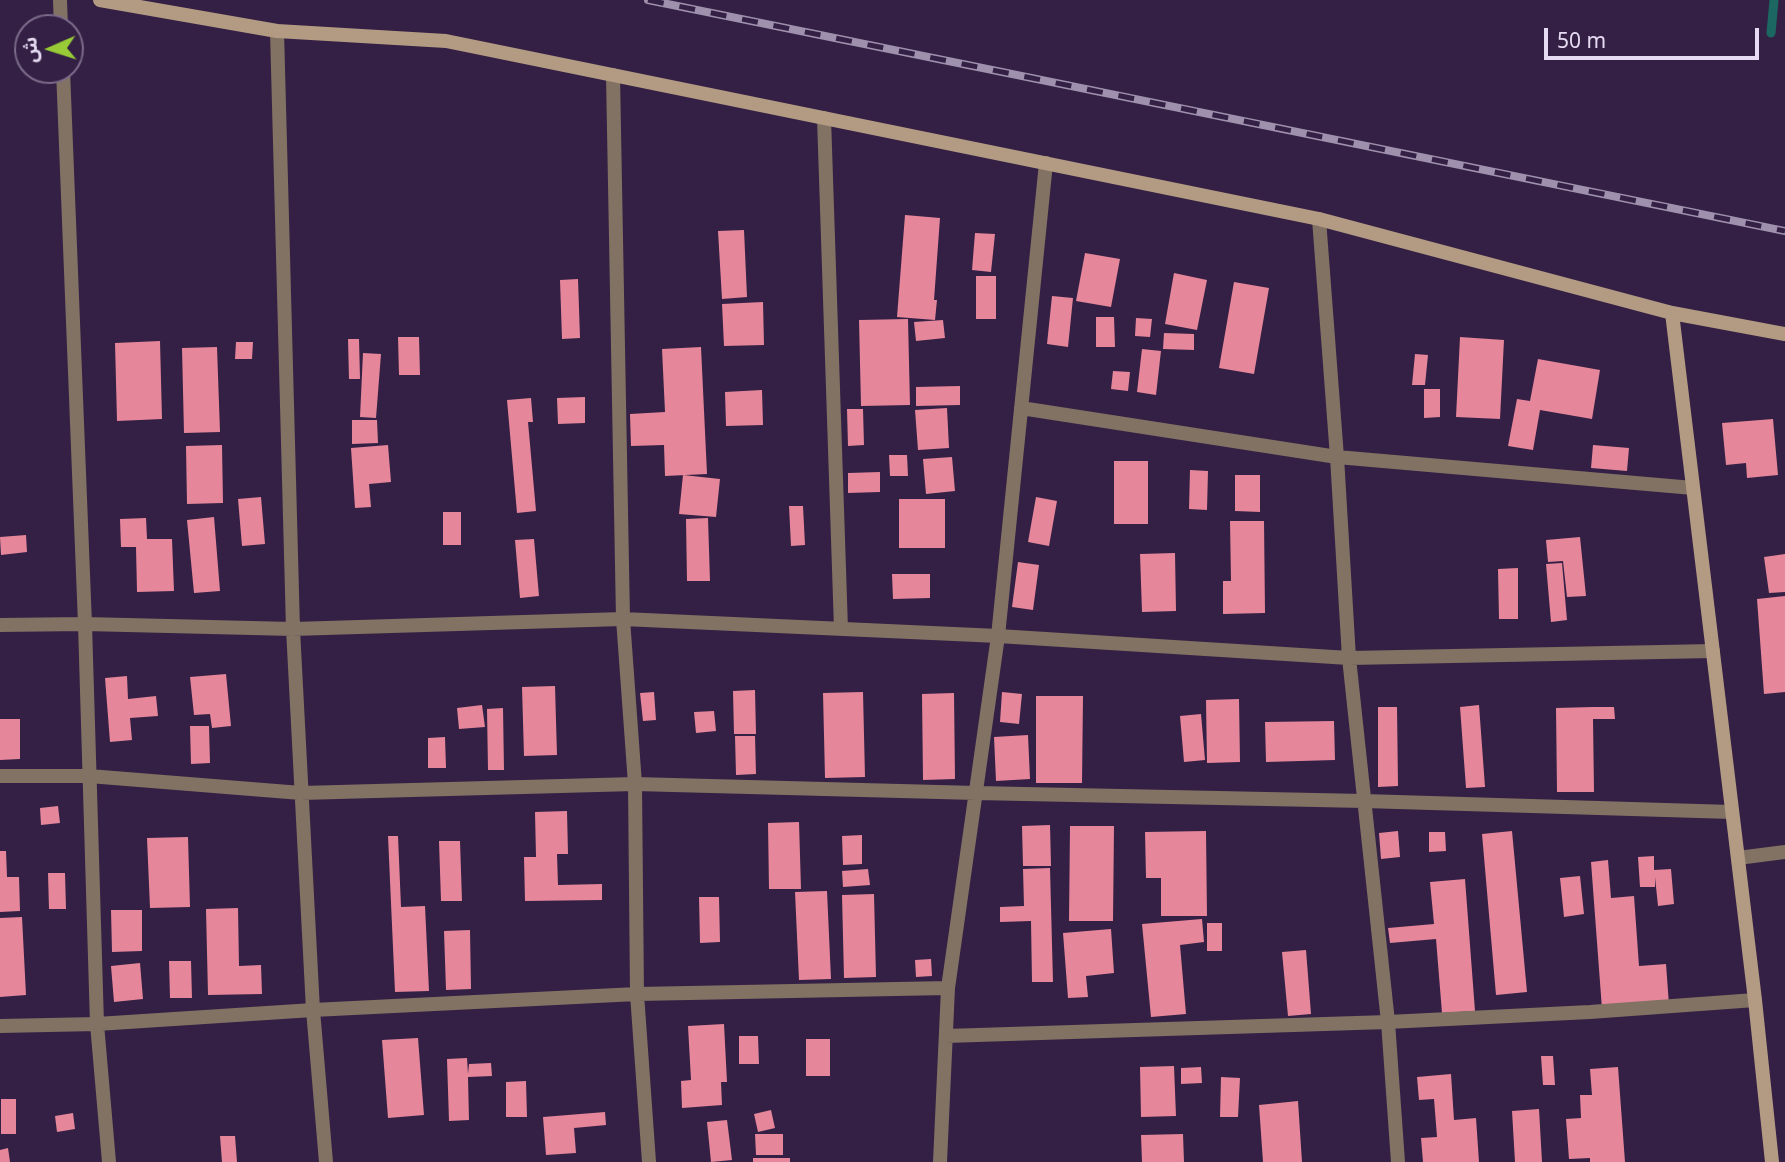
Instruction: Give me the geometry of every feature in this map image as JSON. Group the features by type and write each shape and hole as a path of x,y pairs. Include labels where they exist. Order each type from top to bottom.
{"street":[{"path":"100,0 277,31 446,41 1319,219 1672,313 1785,334"},
{"path":"277,31 293,629 313,1010 326,1162"},
{"path":"613,75 622,619 635,784 638,995 649,1162"},
{"path":"64,84 85,624 97,1024 109,1162"},
{"path":"824,118 841,629"},
{"path":"940,1162 948,988 998,636 1045,163"},
{"path":"1319,219 1349,658 1388,1023 1398,1162"},
{"path":"1672,313 1772,1162"},
{"path":"1021,408 1337,457 1693,488"},
{"path":"0,625 85,624 293,629 622,619 998,636 1349,658 1713,651"},
{"path":"0,776 89,776 301,793 635,784 1364,801 1732,813"},
{"path":"1738,858 1785,852"},
{"path":"0,1026 97,1024 313,1010 638,995 948,988"},
{"path":"946,1036 1388,1023 1755,1000"}],"building":[{"path":"905,215 940,218 935,320 897,317"},
{"path":"744,230 747,297 722,299 718,231"},
{"path":"975,233 995,234 991,272 972,270"},
{"path":"1085,253 1120,259 1111,307 1076,301"},
{"path":"1174,273 1207,280 1197,330 1165,324"},
{"path":"976,276 996,276 996,319 976,319"},
{"path":"578,279 580,338 562,339 560,280"},
{"path":"1234,282 1269,288 1254,374 1219,368"},
{"path":"1052,296 1073,298 1068,347 1047,344"},
{"path":"763,302 764,345 724,346 722,304"},
{"path":"1096,317 1114,317 1115,347 1096,347"},
{"path":"1136,318 1152,319 1150,337 1135,336"},
{"path":"908,319 910,405 861,406 859,320"},
{"path":"943,320 945,338 916,341 914,322"},
{"path":"1164,333 1194,334 1194,350 1163,349"},
{"path":"398,337 419,337 420,375 399,375"},
{"path":"1460,337 1504,340 1500,419 1456,417"},
{"path":"348,339 359,339 360,379 349,379"},
{"path":"160,341 162,419 117,421 115,343"},
{"path":"236,342 253,342 252,359 235,359"},
{"path":"217,347 220,432 184,433 182,348"},
{"path":"701,347 707,474 665,476 664,445 631,446 630,414 665,412 662,349"},
{"path":"1142,349 1161,351 1156,395 1137,392"},
{"path":"363,353 381,354 376,418 360,417"},
{"path":"1415,354 1428,355 1425,385 1412,385"},
{"path":"1538,359 1600,370 1592,419 1540,410 1533,450 1508,446 1517,399 1530,401"},
{"path":"1113,371 1130,372 1128,391 1111,389"},
{"path":"960,386 960,405 916,406 916,387"},
{"path":"1424,389 1440,389 1440,417 1424,418"},
{"path":"762,390 763,425 726,426 725,392"},
{"path":"585,397 585,423 558,424 557,398"},
{"path":"531,398 533,422 528,422 536,511 517,513 507,400"},
{"path":"947,408 949,448 918,450 915,410"},
{"path":"847,409 863,409 864,445 848,446"},
{"path":"1773,419 1778,475 1747,478 1746,463 1726,465 1722,423"},
{"path":"352,420 377,420 378,443 352,444"},
{"path":"222,445 223,503 187,504 186,446"},
{"path":"388,445 391,482 369,484 371,507 355,508 351,448"},
{"path":"1593,445 1629,448 1627,471 1591,468"},
{"path":"889,455 907,455 908,476 890,476"},
{"path":"952,457 955,491 926,494 923,459"},
{"path":"1114,461 1148,461 1148,524 1114,524"},
{"path":"1190,470 1208,471 1207,510 1189,509"},
{"path":"880,472 880,492 848,493 848,473"},
{"path":"683,475 720,479 716,517 679,514"},
{"path":"1235,475 1260,475 1260,512 1235,511"},
{"path":"261,497 265,544 242,546 238,499"},
{"path":"1036,497 1057,501 1049,546 1028,542"},
{"path":"899,499 945,499 945,548 899,548"},
{"path":"789,506 803,506 805,545 791,546"},
{"path":"443,512 461,512 461,545 443,545"},
{"path":"214,517 220,591 194,593 187,520"},
{"path":"146,518 147,539 172,539 174,591 137,592 136,547 121,547 120,519"},
{"path":"708,518 710,581 687,581 686,519"},
{"path":"1230,521 1264,521 1265,613 1223,614 1223,581 1231,581"},
{"path":"26,535 27,552 1,555 0,537"},
{"path":"1580,537 1586,596 1567,597 1563,561 1548,562 1546,540"},
{"path":"534,539 539,596 520,598 515,540"},
{"path":"1175,553 1176,611 1142,612 1140,554"},
{"path":"1785,554 1785,592 1769,593 1764,557"},
{"path":"1018,562 1039,565 1033,610 1012,607"},
{"path":"1562,563 1567,620 1551,622 1546,564"},
{"path":"1518,568 1518,619 1499,619 1498,569"},
{"path":"892,574 930,574 930,598 893,599"},
{"path":"1785,596 1785,692 1764,694 1757,599"},
{"path":"226,674 231,726 212,728 210,714 194,715 190,677"},
{"path":"127,676 128,699 156,696 158,716 130,718 132,740 110,742 105,678"},
{"path":"555,686 557,755 524,756 522,687"},
{"path":"755,690 756,734 734,734 733,691"},
{"path":"654,692 656,720 643,721 640,693"},
{"path":"863,692 865,777 825,778 823,693"},
{"path":"1002,692 1022,694 1019,724 1000,722"},
{"path":"954,693 955,779 923,780 922,694"},
{"path":"1036,696 1083,696 1082,783 1036,783"},
{"path":"1239,699 1240,762 1207,763 1206,700"},
{"path":"482,705 485,727 459,729 457,708"},
{"path":"1479,705 1485,787 1466,788 1460,707"},
{"path":"1378,707 1397,707 1398,786 1378,787"},
{"path":"1614,707 1615,719 1593,719 1594,792 1557,792 1556,708"},
{"path":"503,708 504,770 488,770 487,709"},
{"path":"714,711 716,731 696,733 694,712"},
{"path":"1201,714 1205,760 1184,762 1180,716"},
{"path":"0,719 20,719 20,759 0,760"},
{"path":"1334,721 1335,760 1266,762 1265,722"},
{"path":"190,726 209,726 210,763 191,764"},
{"path":"1028,735 1030,779 996,781 994,737"},
{"path":"735,736 755,736 756,774 736,775"},
{"path":"445,737 446,768 428,768 428,738"},
{"path":"58,806 60,823 41,825 40,808"},
{"path":"567,811 568,854 557,854 558,885 602,884 602,900 525,901 524,857 536,857 535,812"},
{"path":"799,822 801,889 769,889 768,823"},
{"path":"1050,825 1051,866 1023,866 1022,826"},
{"path":"1070,826 1114,826 1113,921 1069,921"},
{"path":"1206,831 1207,916 1161,916 1161,878 1146,878 1145,832"},
{"path":"1398,831 1400,857 1381,859 1379,833"},
{"path":"1512,831 1527,992 1496,995 1482,834"},
{"path":"1429,832 1445,832 1446,851 1429,852"},
{"path":"862,835 862,864 843,865 842,836"},
{"path":"388,836 398,836 401,907 425,906 429,991 395,992"},
{"path":"188,837 190,907 150,908 147,838"},
{"path":"439,841 460,841 462,901 441,901"},
{"path":"0,851 6,851 7,877 19,877 20,911 0,912"},
{"path":"1654,856 1654,870 1671,869 1674,904 1658,906 1655,877 1655,887 1640,887 1638,857"},
{"path":"1608,860 1611,898 1634,896 1639,966 1666,964 1669,1005 1602,1009 1591,862"},
{"path":"1050,868 1053,982 1032,982 1031,921 1000,922 1000,907 1024,906 1023,869"},
{"path":"868,869 870,885 843,887 842,871"},
{"path":"48,873 65,873 66,909 49,909"},
{"path":"1580,876 1584,914 1564,917 1560,878"},
{"path":"1465,879 1475,1011 1442,1013 1436,939 1390,943 1388,928 1434,924 1430,882"},
{"path":"827,891 831,979 799,980 795,892"},
{"path":"874,894 876,977 844,978 842,895"},
{"path":"699,897 719,897 720,942 700,943"},
{"path":"238,908 239,966 261,965 262,994 208,995 206,909"},
{"path":"111,910 142,910 142,951 112,952"},
{"path":"22,917 26,995 0,997 0,918"},
{"path":"1202,919 1204,942 1180,945 1186,1014 1151,1017 1142,924"},
{"path":"1207,923 1222,923 1222,951 1207,951"},
{"path":"1111,929 1114,973 1086,976 1088,997 1068,998 1063,933"},
{"path":"470,930 471,989 446,990 444,931"},
{"path":"1306,950 1311,1014 1288,1016 1282,952"},
{"path":"931,959 932,976 916,977 915,960"},
{"path":"169,961 191,961 192,998 170,998"},
{"path":"140,963 143,999 114,1002 111,966"},
{"path":"724,1024 727,1082 721,1082 722,1105 682,1108 681,1081 691,1080 688,1026"},
{"path":"739,1036 758,1036 759,1064 739,1064"},
{"path":"418,1038 424,1115 388,1118 382,1040"},
{"path":"806,1039 830,1039 830,1076 806,1076"},
{"path":"1541,1056 1553,1056 1555,1085 1543,1085"},
{"path":"467,1058 468,1074 469,1064 491,1063 492,1076 468,1077 469,1120 449,1121 447,1059"},
{"path":"1174,1066 1176,1116 1141,1117 1140,1067"},
{"path":"1201,1067 1202,1083 1181,1084 1181,1068"},
{"path":"1618,1067 1625,1162 1590,1162 1590,1158 1569,1159 1566,1119 1581,1118 1580,1095 1592,1095 1590,1069"},
{"path":"1451,1074 1454,1120 1476,1118 1479,1162 1423,1162 1421,1138 1437,1137 1434,1099 1419,1100 1417,1077"},
{"path":"1221,1077 1240,1078 1238,1117 1220,1117"},
{"path":"526,1081 527,1117 506,1117 506,1082"},
{"path":"1,1099 16,1099 16,1134 1,1134"},
{"path":"1298,1101 1302,1162 1263,1162 1259,1105"},
{"path":"1539,1109 1542,1162 1515,1162 1512,1111"},
{"path":"771,1110 775,1128 758,1132 754,1114"},
{"path":"605,1112 606,1125 574,1128 576,1153 546,1155 543,1117"},
{"path":"73,1113 75,1129 57,1132 55,1116"},
{"path":"727,1120 732,1160 711,1162 707,1122"},
{"path":"755,1134 783,1134 783,1155 756,1155"},
{"path":"1183,1134 1184,1162 1142,1162 1141,1135"},
{"path":"220,1136 235,1136 237,1162 222,1162"},
{"path":"8,1148 10,1162 0,1162 0,1150"},
{"path":"753,1158 790,1158 790,1162 753,1162"}],"waterway":[{"path":"1771,33 1774,0"}],"railway":[{"path":"648,0 1785,231"}]}
